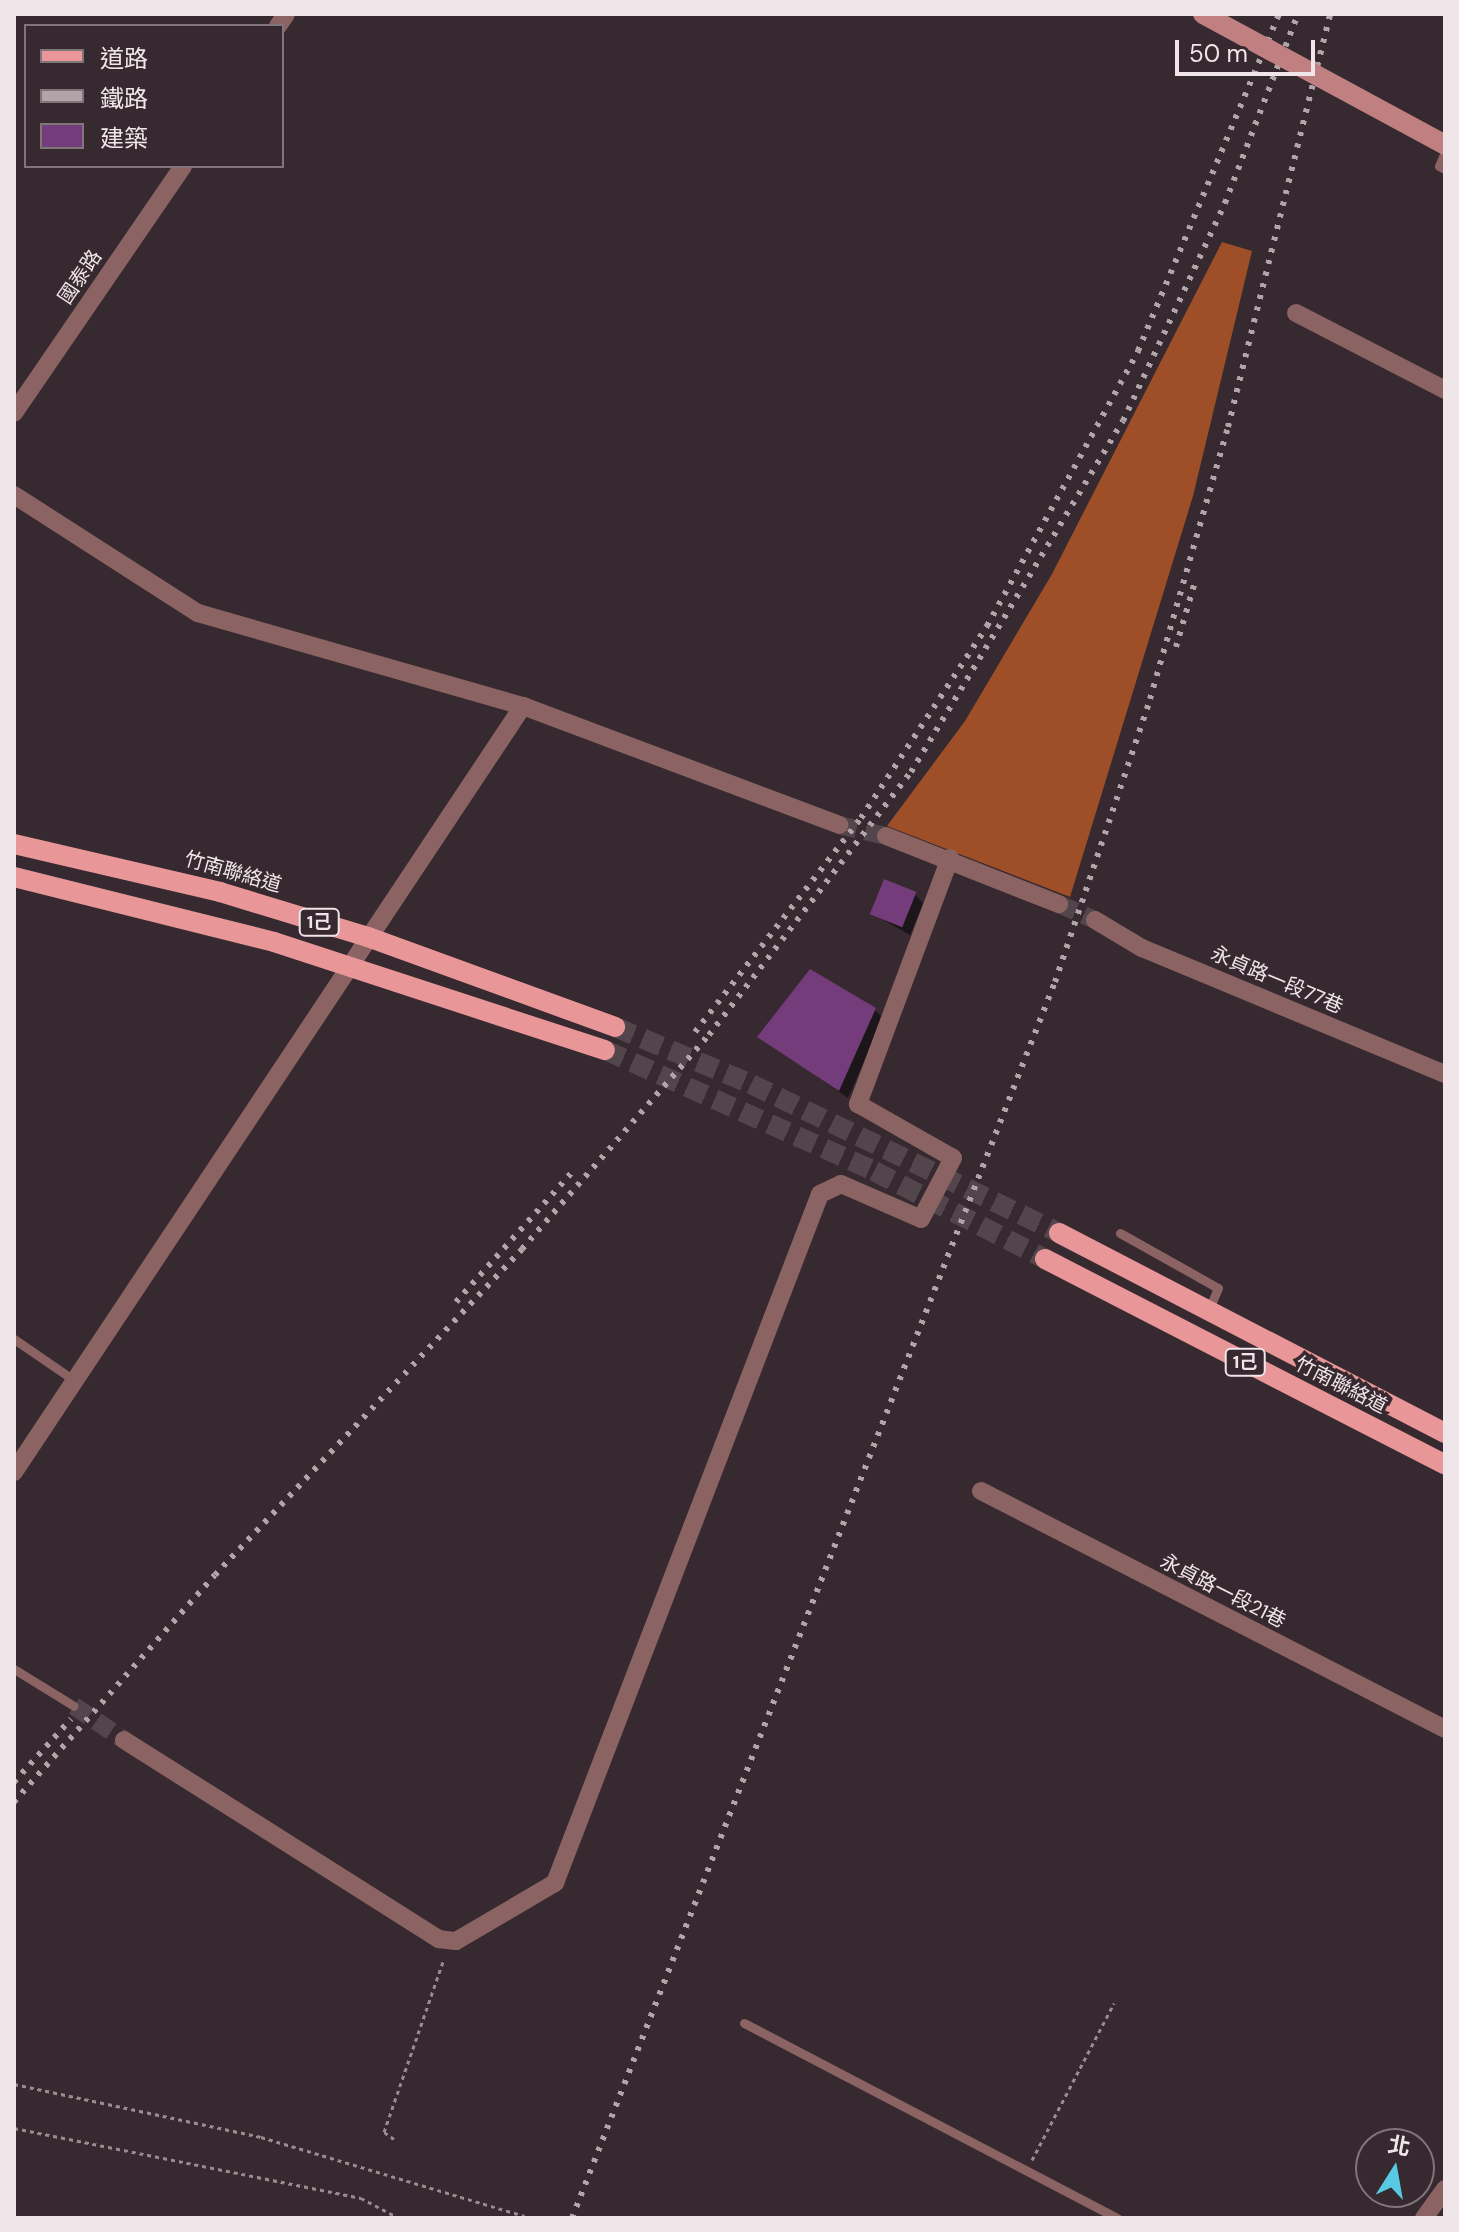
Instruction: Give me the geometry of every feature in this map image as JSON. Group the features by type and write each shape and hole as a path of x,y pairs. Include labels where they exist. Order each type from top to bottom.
{"main road":[{"name":"竹南聯絡道","path":"14,844 368,937 615,1027"},
{"name":"1己","path":"14,877 351,966 605,1050"},
{"name":"竹南聯絡道","path":"1059,1233 1445,1433"},
{"name":"竹南聯絡道","path":"1045,1259 1445,1465"}],"street":[{"path":"1203,14 1445,145"},
{"name":"國泰路","path":"14,413 182,168"},
{"path":"1296,313 1445,390"},
{"path":"14,495 198,613 523,706 839,825"},
{"path":"14,1472 523,706"},
{"path":"886,836 950,858 1059,904"},
{"path":"124,1740 451,1940 562,1873 820,1194 841,1184 921,1219 953,1158 858,1104 950,858"},
{"name":"永貞路一段77巷","path":"1095,920 1142,948 1445,1074"},
{"name":"永貞路一段21巷","path":"981,1491 1445,1729"},
{"path":"1424,2218 1445,2189"}],"lane":[{"path":"1445,152 1439,166 1445,169"},
{"path":"1120,1233 1218,1288 1208,1311"},
{"path":"14,1339 75,1381"},
{"path":"14,1669 74,1706"},
{"path":"744,2023 1117,2218"}],"path":[{"path":"394,2139 384,2132 451,1940"},
{"path":"1026,2171 1114,2003"},
{"path":"14,2084 261,2137 524,2216"},
{"path":"14,2128 361,2198 399,2218"}],"shaded area":[{"path":"1222,242 1252,251 1193,496 1070,897 887,826 965,721 1052,574"}],"building":[{"path":"884,879 916,892 902,927 870,914"},
{"path":"810,969 876,1008 839,1091 757,1037"}],"tunnel":[{"path":"839,825 886,836"},
{"path":"1059,904 1095,920"},
{"path":"615,1027 751,1084 1059,1233"},
{"path":"605,1050 874,1171 1045,1259"},
{"path":"74,1706 124,1740"}],"railway":[{"path":"695,1032 861,818 987,626 1138,351 1279,14"},
{"path":"14,1802 215,1575 522,1249 709,1035 911,772 1123,421 1225,203 1298,14"},
{"path":"572,2218 1055,982 1150,699 1228,427 1330,14"},
{"path":"1176,647 1194,585"},
{"path":"456,1302 576,1168"},
{"path":"14,1782 71,1719"}]}
